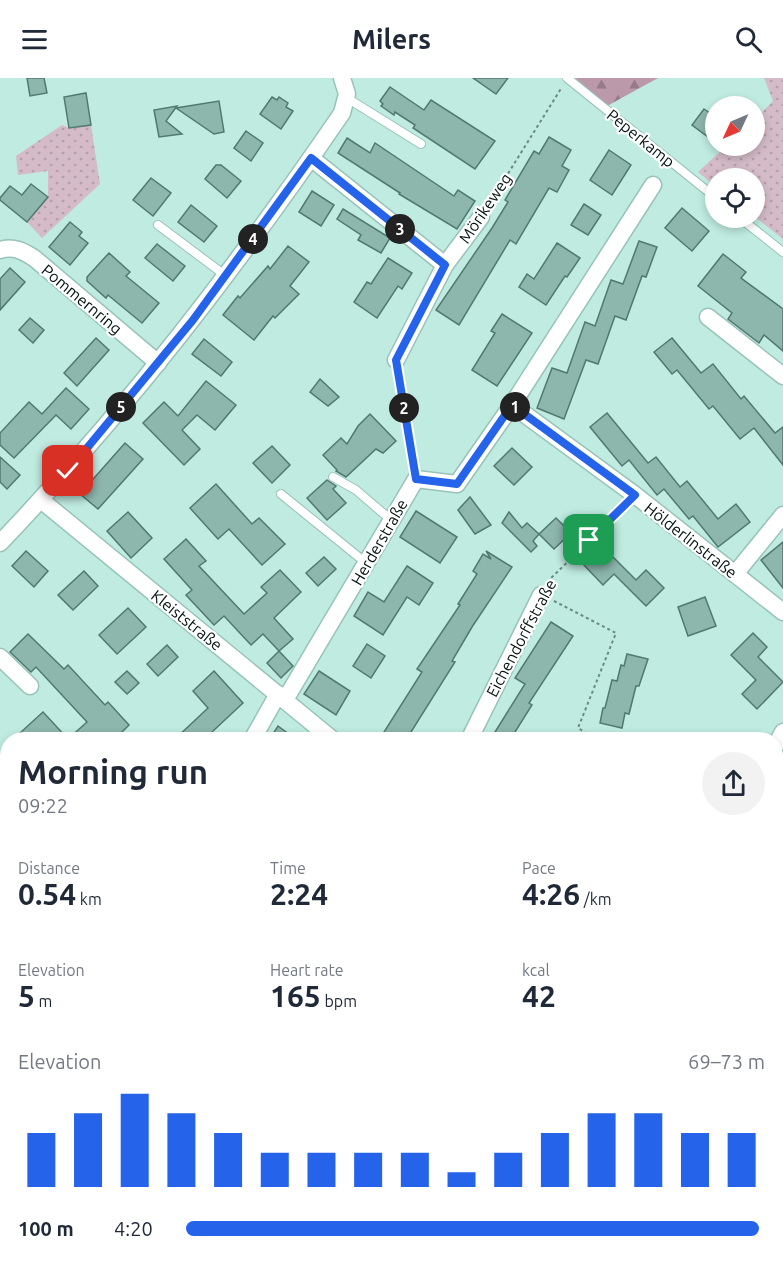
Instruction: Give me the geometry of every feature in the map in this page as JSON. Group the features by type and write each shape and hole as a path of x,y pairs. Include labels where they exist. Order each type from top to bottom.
{"street":[{"path":"0,543 95,439 227,276 342,113 347,98 342,78"},
{"path":"311,158 445,265"},
{"path":"416,479 457,484 512,405 652,184"},
{"name":"Mörikeweg","path":"396,360 445,265 481,217"},
{"name":"Pommernring","path":"0,250 13,248 34,258 158,363"},
{"path":"708,317 783,376"},
{"name":"Hölderlinstraße","path":"512,405 635,495 783,612"},
{"name":"Herderstraße","path":"258,732 366,563 416,479"},
{"name":"Kleiststraße","path":"41,500 324,732"},
{"path":"735,574 783,515"},
{"name":"Eichendorffstraße","path":"473,732 541,595"},
{"path":"0,657 30,686"}],"lane":[{"name":"Peperkamp","path":"567,78 705,189"},
{"path":"347,98 422,144"},
{"path":"158,225 227,276"},
{"path":"753,228 783,252"},
{"path":"333,477 356,490 391,520"},
{"path":"281,494 366,563"}],"path":[{"name":"Mörikeweg","path":"481,217 567,78"},
{"path":"396,360 416,479"},
{"name":"Eichendorffstraße","path":"541,595 548,580 635,495"},
{"path":"541,595 616,633 578,728 584,732"}],"shaded area":[{"path":"764,78 783,78 783,239 765,225 765,168 705,168 705,178 698,172 715,156 765,156 765,109 773,101"},
{"path":"62,125 69,128 91,125 100,184 42,238 27,222 48,197 48,171 18,175 16,156"}],"green space":[{"path":"575,78 658,78 607,106"}],"building":[{"path":"27,78 44,78 47,93 30,96"},
{"path":"473,78 508,78 496,94"},
{"path":"390,87 424,110 431,100 495,141 475,169 413,128 415,125 381,106 383,104 380,101"},
{"path":"86,93 91,125 69,128 64,97"},
{"path":"272,97 277,100 279,97 288,103 286,107 293,111 281,129 260,114"},
{"path":"219,101 224,132 214,134 176,108"},
{"path":"177,106 166,121 182,134 159,137 154,110"},
{"path":"704,109 705,110 705,135 692,125"},
{"path":"246,131 263,143 251,161 234,148"},
{"path":"549,137 571,150 562,166 569,170 557,192 549,188 516,244 510,240 459,325 436,310 492,228 508,202 505,200 534,151 539,154"},
{"path":"347,138 370,153 375,143 454,196 458,190 475,201 457,229 338,153"},
{"path":"609,150 631,165 612,195 590,180"},
{"path":"216,165 221,165 241,181 227,198 205,179"},
{"path":"151,178 171,193 153,216 133,200"},
{"path":"31,184 48,197 27,222 0,198 10,186 22,195"},
{"path":"312,191 334,205 321,226 299,212"},
{"path":"584,204 601,215 588,235 571,225"},
{"path":"191,205 217,226 204,242 178,222"},
{"path":"682,208 709,231 692,251 665,228"},
{"path":"343,209 390,238 381,253 358,240 361,235 337,219"},
{"path":"70,222 82,232 79,236 88,243 70,265 49,247"},
{"path":"639,241 657,247 646,277 642,276 626,320 615,316 598,364 586,360 564,419 537,408 552,368 567,373 585,322 595,326 611,280 623,284"},
{"path":"557,243 580,258 546,305 519,287 527,274 534,279"},
{"path":"157,244 185,266 173,281 145,258"},
{"path":"288,246 309,262 290,286 299,294 275,318 273,316 254,340 223,315 238,296 240,298 268,266 270,269"},
{"path":"109,253 130,272 126,276 159,303 142,323 108,295 106,298 87,281 87,277"},
{"path":"723,254 746,272 741,278 783,309 783,351 764,335 759,343 728,319 732,313 698,286"},
{"path":"388,258 412,273 402,289 398,286 377,318 354,302 367,282 371,284"},
{"path":"10,268 25,282 0,310 0,279"},
{"path":"502,314 532,333 497,386 472,370 495,333 491,331"},
{"path":"30,318 44,330 33,343 19,330"},
{"path":"96,338 109,350 77,386 64,373"},
{"path":"672,338 701,373 713,364 741,399 744,396 775,433 783,427 783,465 754,428 740,439 713,406 709,409 677,370 672,374 654,352"},
{"path":"204,339 232,362 221,376 192,354"},
{"path":"320,379 339,397 328,406 310,392"},
{"path":"206,381 236,405 215,430 197,415 182,430 200,449 184,465 143,423 164,402 178,416"},
{"path":"66,388 89,409 71,429 56,415 14,458 0,445 0,433 29,402 42,414"},
{"path":"607,413 648,463 656,457 680,487 687,481 718,519 736,504 750,522 718,547 693,516 689,519 664,489 657,495 629,460 622,466 590,427"},
{"path":"370,414 396,441 383,453 376,449 346,477 336,471 323,455 341,438 347,444 358,426"},
{"path":"125,443 143,459 98,509 80,494"},
{"path":"272,446 290,465 272,483 253,463"},
{"path":"512,448 532,467 514,485 494,466"},
{"path":"0,457 20,475 7,489 0,482"},
{"path":"327,480 336,486 333,489 346,503 327,520 307,498"},
{"path":"216,484 252,524 259,518 285,544 262,565 229,529 218,539 190,508"},
{"path":"470,497 491,525 475,534 458,510"},
{"path":"416,511 457,537 440,563 400,537"},
{"path":"128,512 152,538 131,558 107,531"},
{"path":"509,512 522,528 527,523 539,534 533,541 537,546 531,552 502,523"},
{"path":"556,518 571,533 554,549 539,534"},
{"path":"186,539 206,561 199,566 244,614 267,593 261,587 280,570 301,592 274,618 293,639 279,651 263,634 251,645 224,616 214,625 186,595 192,590 164,559"},
{"path":"783,542 783,588 761,560"},
{"path":"599,543 636,580 646,570 664,588 646,606 614,574 603,585 581,562"},
{"path":"26,551 48,571 34,587 12,566"},
{"path":"486,551 512,567 472,627 452,661 455,662 411,732 384,732 422,672 417,669 460,605 458,604 477,574 473,571 483,554 491,559"},
{"path":"324,557 336,569 318,586 306,573"},
{"path":"407,566 433,583 419,605 407,597 383,635 354,616 368,592 384,602"},
{"path":"84,571 98,586 73,610 58,595"},
{"path":"705,597 716,626 688,636 678,607"},
{"path":"128,608 146,627 117,654 99,635"},
{"path":"551,622 573,636 529,703 532,705 515,732 495,732 525,684 515,678"},
{"path":"753,633 767,647 758,657 783,682 757,709 742,694 756,680 731,655"},
{"path":"28,634 64,669 68,665 105,705 108,702 129,725 122,732 76,732 87,722 36,667 31,672 10,652"},
{"path":"367,644 385,656 371,678 353,666"},
{"path":"167,645 178,657 158,676 147,664"},
{"path":"279,651 293,666 281,678 267,663"},
{"path":"627,654 648,659 639,686 636,686 629,714 625,713 622,728 600,723 612,680 617,681 621,665 624,666"},
{"path":"127,671 139,683 127,694 115,682"},
{"path":"214,671 243,703 212,732 182,732 208,708 193,691"},
{"path":"319,671 350,691 336,715 304,694"},
{"path":"43,712 62,732 21,732"},
{"path":"278,726 286,732 274,732"}],"route":[{"path":"68,471 193,320 311,158 445,265 396,360 416,479 457,484 512,405 635,495 589,540"}]}
